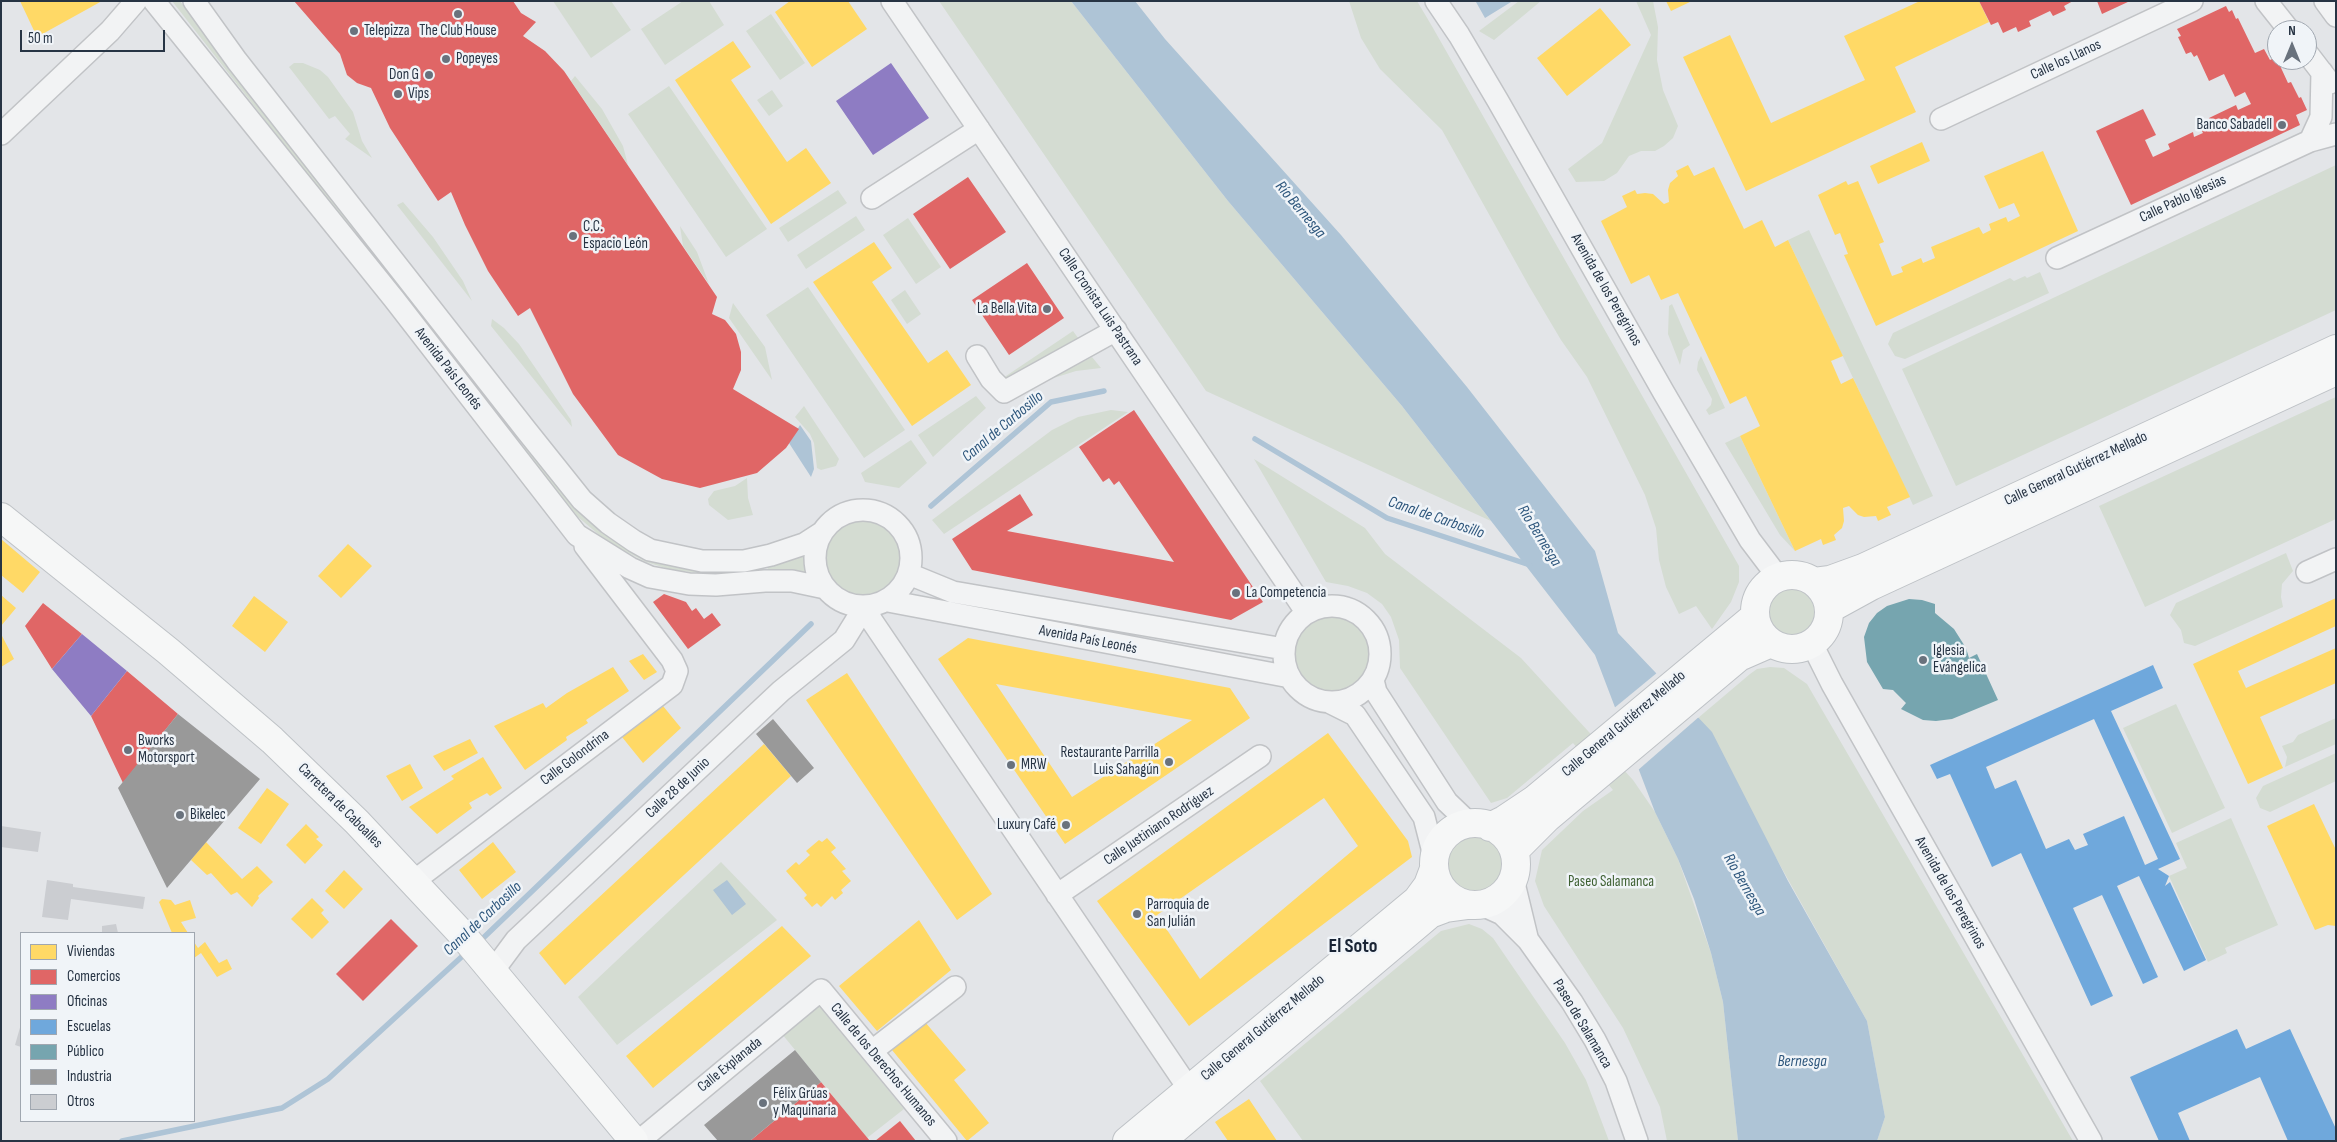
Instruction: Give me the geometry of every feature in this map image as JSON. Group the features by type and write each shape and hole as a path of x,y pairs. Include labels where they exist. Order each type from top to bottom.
{"main road":[{"name":"Calle General Gutiérrez Mellado","path":"1814,582 1830,580 1863,568 2336,349"},
{"name":"Calle General Gutiérrez Mellado","path":"1829,609 1871,586 2336,371"},
{"name":"Carretera de Caboalles","path":"1,517 168,651 272,740 357,822 464,936 634,1141"},
{"path":"1791,574 1814,582 1824,591 1829,609 1828,621 1824,630 1812,644 1801,649 1790,650 1771,643 1762,636 1756,626 1754,617 1759,593 1778,577 1791,574"},
{"name":"Calle General Gutiérrez Mellado","path":"1514,851 1547,818 1592,766 1724,654 1754,617"},
{"name":"Calle General Gutiérrez Mellado","path":"1724,654 1739,657 1771,643"},
{"name":"Calle General Gutiérrez Mellado","path":"1480,825 1504,820 1592,766"},
{"path":"1480,825 1507,839 1514,851 1516,865 1514,879 1506,891 1496,900 1475,905 1455,900 1444,892 1437,881 1434,863 1439,844 1447,834 1457,827 1480,825"},
{"name":"Calle General Gutiérrez Mellado","path":"1127,1141 1417,900 1428,885 1434,863"},
{"name":"Calle General Gutiérrez Mellado","path":"1161,1141 1430,914 1446,908 1475,905"}],"street":[{"path":"1,134 110,31 136,1"},
{"name":"Avenida País Leonés","path":"154,1 388,291 577,535 630,568 650,577 689,584 716,585 765,580 792,581 825,588"},
{"name":"Avenida País Leonés","path":"194,1 236,62 526,430 582,500 608,523 634,542 650,550 702,561 744,560 771,555 804,544 822,533"},
{"name":"Calle Cronista Luis Pastrana","path":"892,1 1307,613"},
{"name":"Avenida de los Peregrinos","path":"1436,1 1459,35 1498,101 1746,532 1778,577"},
{"name":"Calle los Llanos","path":"1940,119 2192,1"},
{"path":"2266,1 2281,20"},
{"path":"2325,1 2336,16"},
{"path":"2317,66 2336,89"},
{"path":"2310,141 2321,117 2322,72"},
{"path":"872,198 979,129"},
{"name":"Calle Pablo Iglesias","path":"2057,258 2310,141 2336,134"},
{"path":"977,356 991,379 1004,392 1116,330"},
{"path":"864,509 881,513 895,522 905,534 910,552 909,574 904,585 888,601 865,606 836,599 825,588 817,571 816,552 822,533 832,521 848,513 864,509"},
{"name":"Calle Golondrina","path":"414,881 672,684 677,671 672,660 640,615 577,535"},
{"path":"2307,572 2336,559"},
{"name":"Avenida País Leonés","path":"909,574 953,592 1284,649"},
{"path":"640,615 638,596 642,582 650,577"},
{"name":"Avenida País Leonés","path":"888,601 1290,677"},
{"path":"865,606 872,621 1189,1089"},
{"name":"Calle 28 de Junio","path":"488,965 781,691 844,640 865,606"},
{"path":"1331,703 1347,701 1362,693 1374,680 1380,665 1381,648 1376,632 1366,619 1351,610 1335,606 1320,607 1307,613 1296,622 1288,635 1284,649 1284,663 1290,677 1300,690 1314,699 1331,703 1355,715 1424,817 1434,863"},
{"name":"Avenida de los Peregrinos","path":"1812,644 1832,684 2092,1141"},
{"path":"1374,680 1376,692 1447,802 1480,825"},
{"name":"Calle Justiniano Rodríguez","path":"1057,895 1260,756"},
{"name":"Paseo de Salamanca","path":"1514,879 1528,940"},
{"name":"Paseo de Salamanca","path":"1475,905 1502,914 1528,940 1572,1002 1596,1040 1616,1081 1637,1141"},
{"path":"872,1051 955,987"},
{"name":"Calle de los Derechos Humanos","path":"821,990 946,1141"},
{"name":"Calle Explanada","path":"639,1141 821,990"}],"green space":[{"path":"172,1 180,1 227,65 402,287 398,290"},
{"path":"553,1 611,1 631,30 591,58"},
{"path":"683,1 709,1 724,25 665,65 641,29"},
{"path":"939,1 1071,1 1228,201 1402,406 1491,521 1206,391"},
{"path":"1349,1 1417,1 1433,28 1739,566 1739,582 1731,602 1712,629 1696,606 1679,614 1666,587 1659,560 1656,528 1645,495 1587,377 1561,340 1529,286 1442,130 1380,69 1361,38"},
{"path":"1519,1 1541,1 1494,40 1479,31"},
{"path":"1636,1 1653,1 1658,27 1657,60 1663,90 1678,126 1673,138 1664,146 1655,151 1641,151 1629,156 1617,173 1604,181 1576,182 1568,169 1602,143 1651,35"},
{"path":"771,14 805,63 780,80 746,31"},
{"path":"294,63 303,63 320,70 328,77 353,112 362,141 372,158 345,139 350,134 335,116 329,119 289,67"},
{"path":"575,76 602,109 623,146 628,165 571,81"},
{"path":"669,86 767,229 726,257 628,114"},
{"path":"772,90 783,106 769,116 757,100"},
{"path":"2336,165 2336,310 1956,486 1902,369"},
{"path":"838,190 847,203 788,242 779,228"},
{"path":"403,202 433,237 463,281 472,301 397,205"},
{"path":"856,216 865,230 806,269 797,255"},
{"path":"908,218 941,267 916,284 883,235"},
{"path":"680,226 697,252 709,284 683,246"},
{"path":"1809,230 1933,496 1913,505 1788,240"},
{"path":"2040,272 2049,293 1905,359 1895,356 1888,344 1893,333 2010,278 2014,281"},
{"path":"808,287 905,430 864,458 766,315"},
{"path":"905,290 921,314 907,324 891,300"},
{"path":"410,296 518,436 515,438 406,299"},
{"path":"733,303 765,347 772,380 729,318"},
{"path":"1672,304 1690,345 1683,350 1680,365 1668,334 1669,306"},
{"path":"492,319 504,328 519,344 571,420 572,427 491,326"},
{"path":"1073,331 1081,342 1007,380 1003,378"},
{"path":"1701,356 1725,408 1709,415 1706,410 1711,405 1712,399 1697,370"},
{"path":"1092,357 1101,368 1076,371 1047,380"},
{"path":"976,396 986,408 933,457 918,435"},
{"path":"2336,397 2336,519 2145,607 2099,506"},
{"path":"804,406 839,459 836,466 821,470 817,468 814,443 810,434 795,417"},
{"path":"1111,410 1128,412 944,534 932,520 1052,430 1078,417"},
{"path":"1740,436 1795,551 1780,535 1725,443"},
{"path":"911,440 927,463 899,488 865,482 861,473"},
{"path":"527,446 582,515 625,547 754,568 754,572 720,575 672,570 646,562 621,549 598,534 578,517 528,454 524,448"},
{"name":"Paseo Salamanca","path":"1254,459 1365,528 1385,554 1521,658 1633,780 1655,812 1678,859 1711,953 1723,1002 1738,1141 1667,1141 1660,1107 1623,1028 1544,906 1535,881 1542,850 1583,811 1613,790 1573,743 1507,798 1491,803 1400,668 1399,640 1391,617 1382,604 1367,593 1348,586 1326,582"},
{"path":"747,478 748,498 753,515 728,520 709,505 708,499 714,491 735,486"},
{"path":"864,520 879,523 892,531 900,544 903,559 900,574 892,587 879,595 864,598 849,595 836,587 828,574 825,559 828,544 836,531 849,523"},
{"path":"804,552 807,574 768,570 767,565"},
{"path":"2286,553 2293,571 2282,584 2281,597 2283,607 2195,646 2184,643 2181,630 2170,615 2176,603"},
{"path":"1787,589 1797,589 1809,596 1816,608 1816,618 1809,630 1797,637 1787,637 1779,633 1772,626 1768,618 1768,608 1772,600 1779,593"},
{"path":"1332,615 1347,618 1360,626 1368,639 1371,654 1368,669 1360,682 1347,690 1332,693 1317,690 1304,682 1296,669 1293,654 1296,639 1304,626 1317,618"},
{"path":"1770,667 1784,668 1807,684 2073,1141 1877,1141 1885,1117 1867,1021 1698,718 1757,669"},
{"path":"2176,704 2225,808 2172,833 2123,728"},
{"path":"2336,718 2336,744 2285,767 2287,757 2282,746 2293,742 2298,735"},
{"path":"2336,753 2336,781 2270,812 2260,808 2256,798 2263,786"},
{"path":"2231,818 2278,925 2225,948 2227,953 2208,962 2169,876 2187,868 2176,843"},
{"path":"1469,835 1481,835 1496,843 1504,858 1504,870 1496,885 1481,893 1469,893 1454,885 1446,870 1446,858 1454,843"},
{"path":"721,862 777,920 617,1045 578,997"},
{"path":"1469,924 1482,929 1493,938 1565,1043 1586,1080 1609,1141 1303,1141 1260,1081 1441,931"},
{"path":"818,1005 904,1109 867,1138 782,1034"}],"water":[{"name":"Bernesga","path":"1071,1 1135,1 1165,39 1341,235 1467,387 1595,551 1618,633 1712,732 1788,881 1867,1021 1885,1117 1877,1141 1738,1141 1723,1002 1711,953 1694,899 1678,859 1655,812 1595,655 1402,406 1228,201"},
{"path":"1477,1 1510,1 1511,2 1485,18"},
{"path":"800,425 811,441 814,469 811,477 789,443"},
{"path":"727,880 746,904 732,915 713,890"}],"pier":[{"path":"1658,672 1700,716 1637,771 1613,709"}],"building: Viviendas":[{"path":"20,1 102,1 37,37"},
{"path":"790,1 848,1 867,29 812,67 775,12"},
{"path":"1666,1 1692,1 1671,11"},
{"path":"1920,1 1979,1 1989,22 1895,67 1916,112 1746,191 1683,57 1730,35 1771,123 1865,80 1844,36"},
{"path":"1600,8 1631,45 1567,96 1537,58"},
{"path":"733,41 751,67 731,80 787,162 806,148 831,183 771,224 675,80"},
{"path":"1922,142 1930,161 1878,184 1870,166"},
{"path":"2043,151 2078,231 1876,326 1844,255 1848,254 1840,233 1835,235 1818,195 1846,181 1848,185 1858,181 1884,242 1879,244 1892,276 1903,272 1901,267 1921,258 1923,263 1935,258 1931,247 1979,227 1983,234 1991,230 1989,224 2006,217 2008,222 2020,216 2014,203 1999,209 1984,176"},
{"path":"1688,165 1694,176 1714,167 1744,229 1762,220 1775,247 1788,240 1843,356 1831,361 1841,384 1853,378 1910,497 1887,507 1891,515 1878,521 1876,516 1864,517 1858,515 1849,506 1843,508 1844,521 1842,528 1834,535 1836,540 1823,545 1821,539 1795,551 1740,436 1760,426 1746,396 1730,404 1678,293 1661,300 1649,275 1631,284 1601,221 1627,207 1622,196 1635,190 1637,194 1653,194 1664,204 1669,202 1668,190 1670,183 1678,176 1676,171"},
{"path":"874,242 892,268 872,282 928,363 947,350 971,385 912,426 813,282"},
{"path":"1,539 40,572 23,593 1,575"},
{"path":"348,544 372,566 341,598 318,576"},
{"path":"1,595 16,608 1,626"},
{"path":"254,596 288,622 265,652 232,626"},
{"path":"2336,598 2336,626 2238,671 2246,688 2336,648 2336,683 2260,717 2283,768 2248,784 2193,664"},
{"path":"1,634 14,659 1,667"},
{"path":"968,638 1230,688 1250,718 1065,844 938,659","holes":["996,684 1192,720 1072,797"]},
{"path":"643,654 657,672 644,680 629,661"},
{"path":"613,667 629,691 586,720 588,723 566,737 567,740 525,770 494,726 543,703 546,708 567,693"},
{"path":"847,673 992,894 957,920 806,700"},
{"path":"663,706 681,728 643,763 622,737"},
{"path":"1328,733 1408,841 1412,857 1189,1026 1097,901","holes":["1324,798 1358,846 1200,979 1157,915"]},
{"path":"470,739 478,753 444,771 433,756"},
{"path":"764,744 791,776 565,985 539,953"},
{"path":"483,757 502,788 490,796 487,793 469,803 472,808 437,834 409,807 454,779 451,776"},
{"path":"410,764 423,788 402,801 386,776"},
{"path":"267,788 289,804 261,844 238,828"},
{"path":"2314,804 2336,850 2336,926 2328,925 2315,930 2267,826"},
{"path":"306,824 319,837 316,839 323,845 305,864 286,845"},
{"path":"827,838 836,848 831,852 846,869 842,871 851,881 841,890 843,893 835,900 832,896 821,907 817,903 812,907 804,898 807,895 786,871 796,862 799,865 810,855 806,851 819,840 822,842"},
{"path":"206,842 242,879 257,866 273,882 258,896 259,898 252,907 237,892 231,895 211,873 207,875 191,860"},
{"path":"493,842 516,872 482,899 459,870"},
{"path":"344,870 363,889 344,909 325,891"},
{"path":"312,898 324,910 321,913 329,922 312,939 291,919"},
{"path":"162,899 171,900 175,905 190,900 196,918 181,922 187,932 172,932 159,902"},
{"path":"919,920 951,970 877,1031 839,986"},
{"path":"782,926 811,956 653,1088 626,1056"},
{"path":"205,942 219,963 227,959 232,969 217,977 201,953 195,957 195,944 198,948"},
{"path":"925,1022 966,1070 954,1080 989,1123 967,1141 892,1050"},
{"path":"1249,1099 1277,1141 1228,1141 1215,1122"}],"building: Comercios":[{"name":"C.C. Espacio León","path":"294,1 513,1 521,13 536,22 523,36 545,51 564,71 717,297 712,314 725,320 736,334 741,352 741,370 733,389 799,429 786,448 757,473 700,488 662,479 618,455 573,394 530,308 518,316 488,271 451,192 438,201 390,128 371,88 357,83 347,75 340,54"},
{"path":"1979,1 2073,1 2064,6 2066,10 2053,16 2050,11 2029,21 2031,26 2018,32 2016,27 2003,33 1998,22 1991,25"},
{"path":"2097,1 2130,1 2102,14"},
{"path":"2226,6 2229,12 2232,10 2236,19 2238,18 2255,53 2264,49 2267,54 2267,70 2282,70 2288,83 2291,82 2299,98 2301,97 2307,110 2296,115 2300,125 2131,205 2096,131 2143,109 2156,135 2145,140 2153,157 2170,149 2168,144 2193,132 2194,137 2203,133 2201,129 2212,124 2209,118 2236,105 2238,110 2251,104 2245,92 2235,97 2224,74 2209,81 2197,55 2194,57 2191,52 2186,54 2178,37 2181,36 2177,29"},
{"path":"968,177 1006,232 950,269 913,214"},
{"path":"1027,263 1064,318 1009,355 972,300"},
{"path":"1134,410 1263,602 1231,620 972,570 952,539 1020,494 1033,515 1007,531 1174,562 1119,481 1114,485 1109,478 1103,482 1079,447"},
{"path":"664,594 686,602 692,611 696,608 704,619 712,613 721,625 688,649 653,602"},
{"path":"43,603 82,634 52,669 25,626"},
{"name":"Bworks Motorsport","path":"127,671 178,714 123,783 91,716"},
{"path":"391,919 418,946 363,1001 336,974"},
{"path":"821,1082 870,1141 750,1141"},
{"path":"900,1121 916,1141 875,1141"}],"building: Oficinas":[{"path":"891,63 929,118 873,155 836,101"},
{"path":"82,634 127,671 91,716 52,669"}],"building: Escuelas":[{"path":"2153,665 2163,688 2111,711 2180,859 2158,869 2169,876 2165,886 2170,882 2206,960 2184,971 2139,876 2117,886 2158,977 2143,984 2102,895 2073,908 2113,996 2091,1006 2021,853 1992,867 1950,774 1937,779 1930,765","holes":["2094,719 2158,859 2145,865 2124,816 2083,834 2088,845 2075,850 2069,839 2046,849 2016,780 1995,789 1986,767"]},
{"path":"2237,1029 2246,1049 2290,1029 2336,1129 2336,1141 2288,1141 2260,1077 2178,1113 2190,1141 2159,1141 2130,1077"}],"building: Público":[{"name":"Iglesia Evángelica","path":"1909,599 1935,604 1935,613 1954,629 1966,648 1969,658 1977,654 1998,700 1952,719 1923,720 1901,709 1906,703 1893,690 1883,689 1867,662 1864,637 1869,623 1877,613 1887,606"}],"building: Industria":[{"name":"Bikelec","path":"178,714 260,779 167,888 118,788"},
{"path":"773,719 814,768 797,783 756,734"},
{"name":"Félix Grúas y Maquinaria","path":"795,1050 821,1082 750,1141 718,1141 704,1125"}],"building: Otros":[{"path":"1,826 41,832 38,852 1,847"},
{"path":"47,880 73,884 73,887 145,897 143,909 71,899 68,920 42,917"},
{"path":"116,924 118,932 102,932 102,926"},
{"path":"20,1028 20,1047 15,1045"}],"waterway":[{"name":"Canal de Carbosillo","path":"931,506 1051,402 1104,391"},
{"name":"Canal de Carbosillo","path":"1255,439 1387,518 1530,565"},
{"name":"Canal de Carbosillo","path":"479,942 811,624"},
{"name":"Canal de Carbosillo","path":"122,1141 282,1108 328,1079 468,951"}],"place":[{"name":"The Club House","path":"458,14"},
{"name":"Telepizza","path":"354,31"},
{"name":"Popeyes","path":"446,59"},
{"name":"Don G","path":"429,75"},
{"name":"Vips","path":"398,94"},
{"name":"Banco Sabadell","path":"2282,125"},
{"name":"C.C. Espacio León","path":"573,236"},
{"name":"La Bella Vita","path":"1047,309"},
{"name":"La Competencia","path":"1236,593"},
{"name":"Iglesia Evángelica","path":"1923,660"},
{"name":"Bworks Motorsport","path":"128,750"},
{"name":"Restaurante Parrilla Luis Sahagún","path":"1169,762"},
{"name":"MRW","path":"1011,765"},
{"name":"Bikelec","path":"180,815"},
{"name":"Luxury Café","path":"1066,825"},
{"name":"Parroquia de San Julián","path":"1137,914"},
{"name":"Félix Grúas y Maquinaria","path":"763,1103"}],"district":[{"name":"El Soto","path":"1353,947"}],"water label":[{"name":"Río Bernesga","path":"1300,210"},
{"name":"Río Bernesga","path":"1539,536"},
{"name":"Río Bernesga","path":"1744,885"}]}
